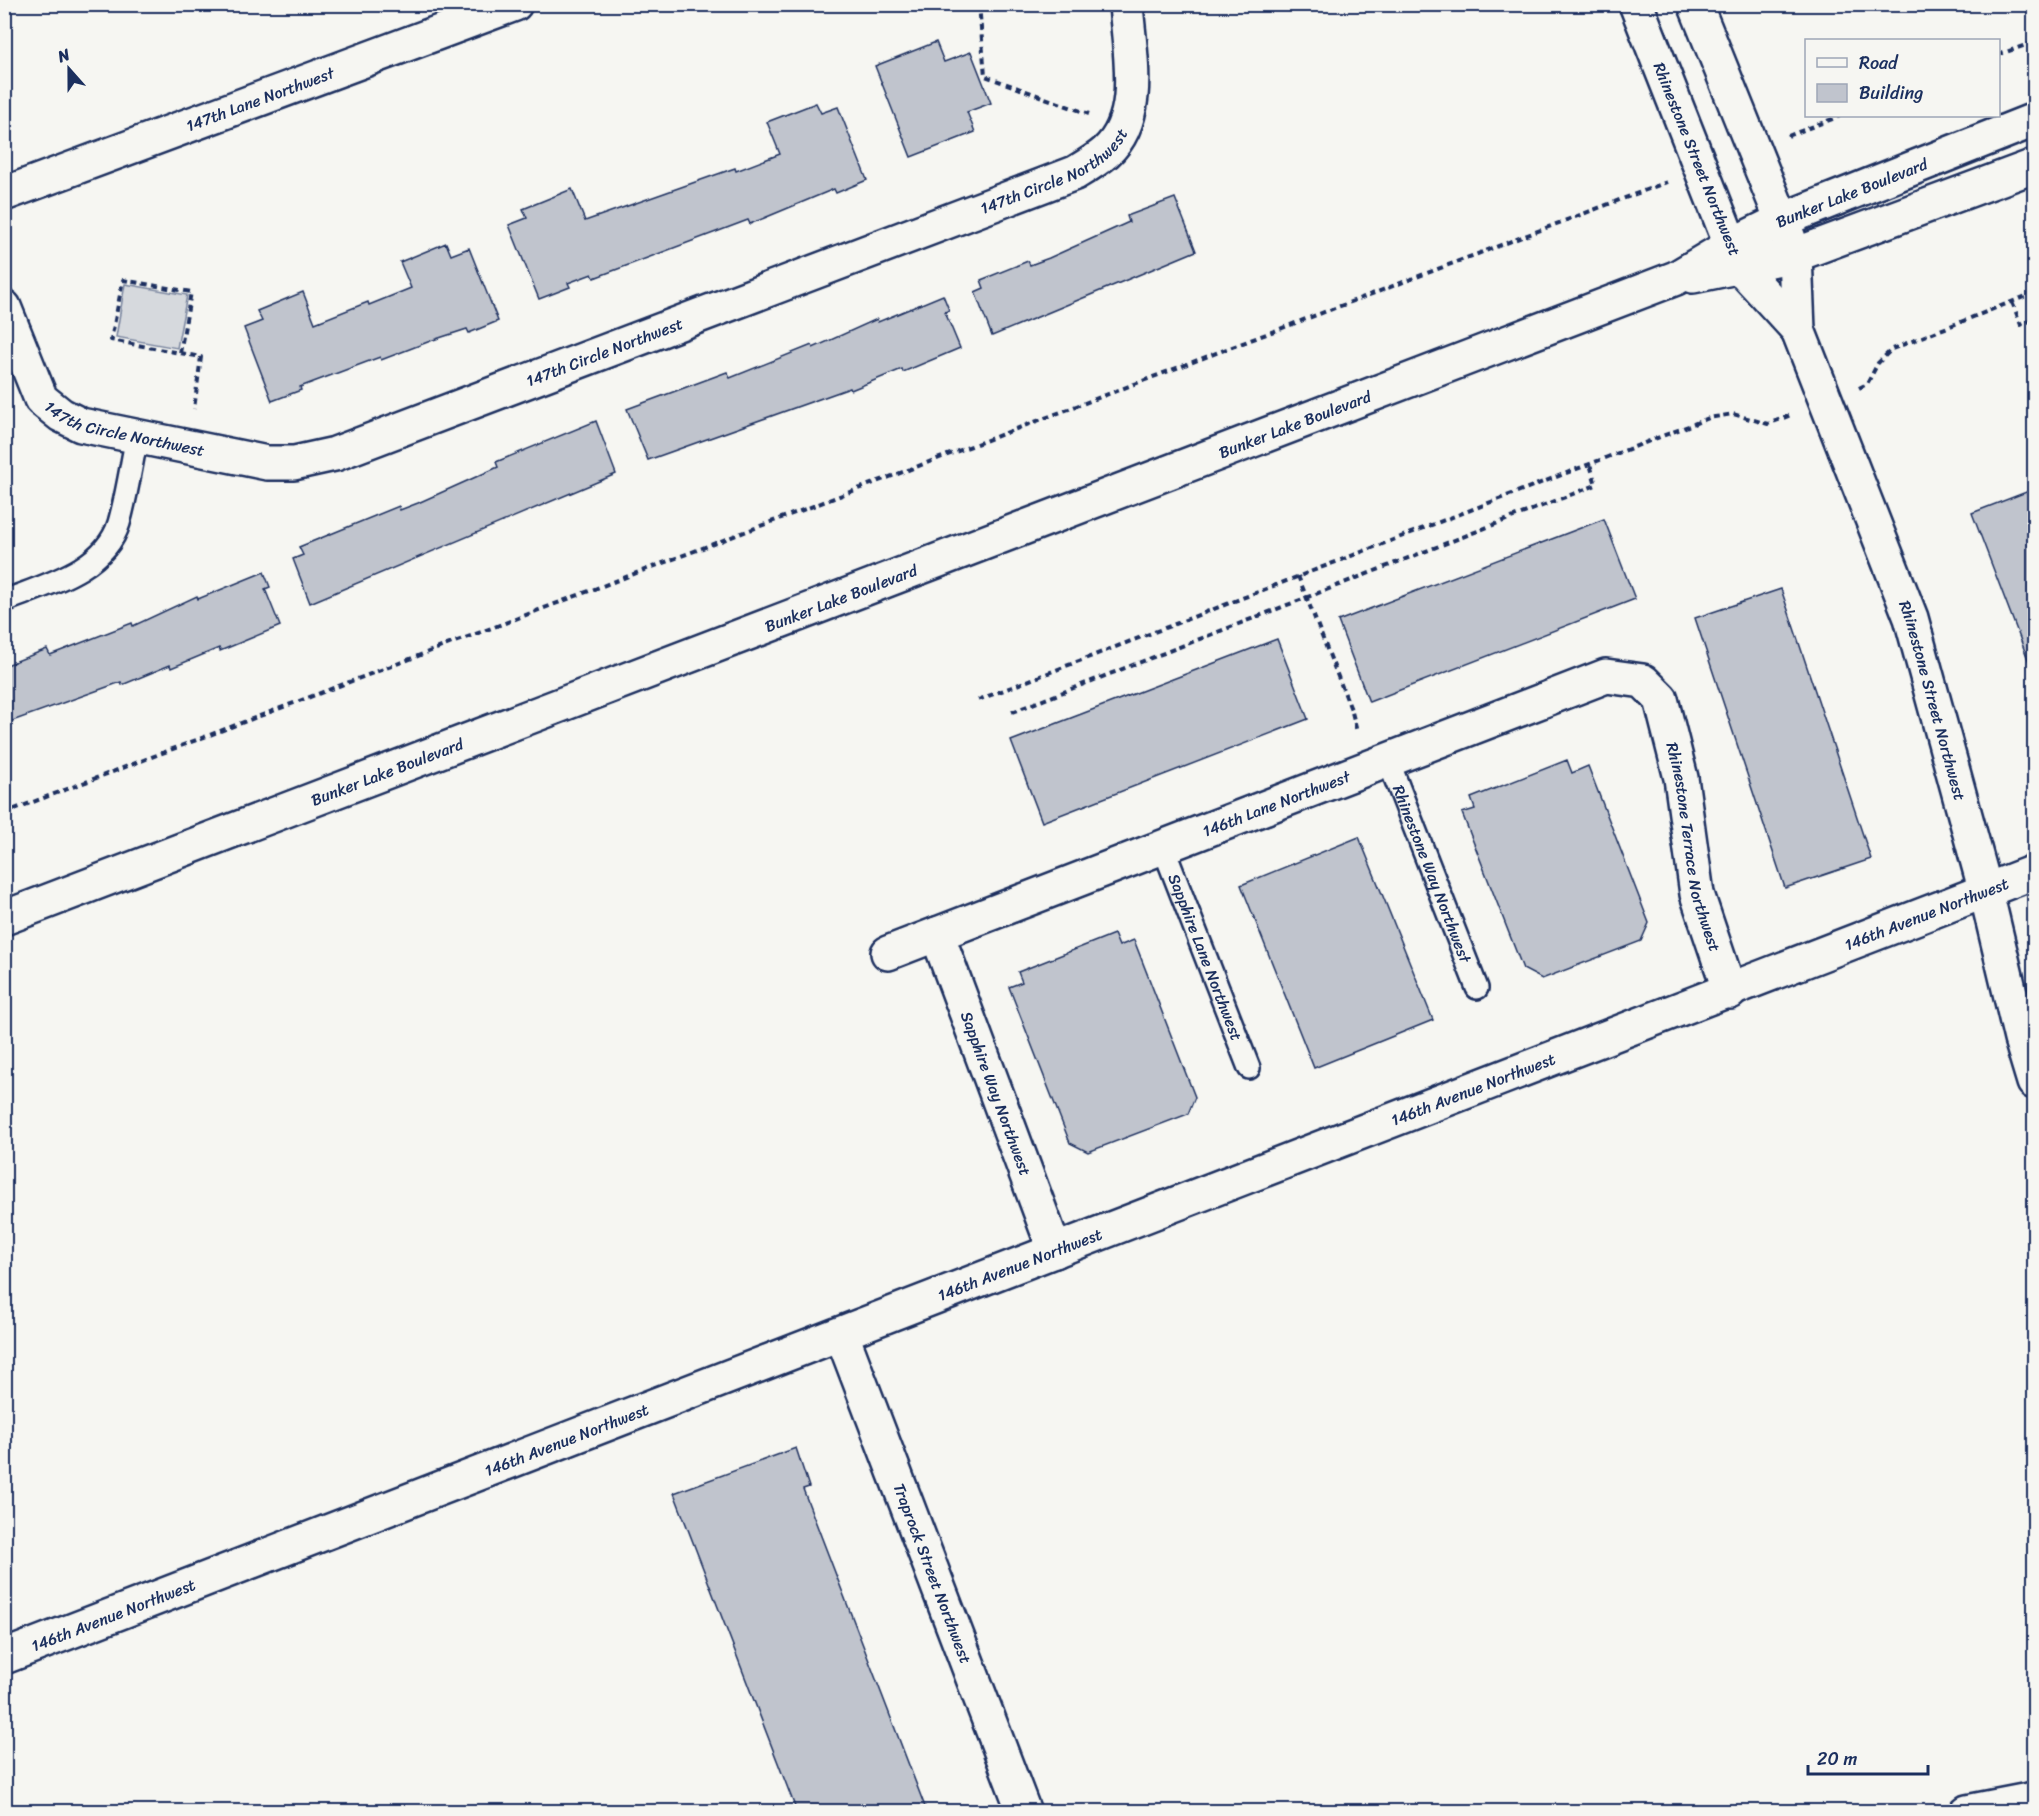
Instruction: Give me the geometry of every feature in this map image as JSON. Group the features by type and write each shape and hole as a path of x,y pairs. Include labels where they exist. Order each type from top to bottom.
{"street":[{"name":"147th Lane Northwest","path":"4,194 515,4"},
{"name":"147th Circle Northwest","path":"4,307 41,399 61,416 81,425 267,463 294,463 335,454 1075,173 1106,152 1122,132 1130,110 1126,4"},
{"name":"Rhinestone Street Northwest","path":"1636,4 1736,257 1798,330"},
{"name":"Rhinestone Street Northwest","path":"1695,4 1795,255 1798,330 1824,402 1911,618 1986,892 2020,1039 2034,1082"},
{"name":"Bunker Lake Boulevard","path":"1736,257 1782,220 2034,120"},
{"name":"Bunker Lake Boulevard","path":"4,918 1676,278 1736,257 1795,255 2034,166"},
{"name":"146th Lane Northwest","path":"888,952 1606,676 1643,681 1661,699"},
{"name":"Rhinestone Terrace Northwest","path":"1661,699 1681,778 1697,894 1730,992"},
{"name":"146th Avenue Northwest","path":"4,1657 1730,992 2034,872"},
{"name":"Sapphire Way Northwest","path":"937,934 1054,1251"},
{"name":"Traprock Street Northwest","path":"842,1335 1024,1812"},
{"path":"1967,1812 2034,1799"}],"lane":[{"path":"4,601 74,573 102,551 119,525 137,437"},
{"name":"Rhinestone Way Northwest","path":"1377,764 1477,988"},
{"name":"Sapphire Lane Northwest","path":"1163,847 1249,1068"}],"path":[{"path":"979,4 985,76 1091,115 1122,132"},
{"path":"2000,54 2034,42"},
{"path":"1779,139 1837,117"},
{"path":"4,813 1674,179"},
{"path":"180,353 191,292 123,280 111,340 201,357 189,447"},
{"path":"978,700 1709,418 1733,414 1768,424 1867,384 1878,363 1892,349 2034,293"},
{"path":"2012,302 2021,325 2034,319"},
{"path":"1012,712 1596,485 1590,464"},
{"path":"1298,576 1352,712 1377,764"}],"shaded area":[{"path":"125,284 187,295 177,348 116,337"}],"building":[{"path":"936,42 944,62 971,52 991,103 967,112 975,132 911,157 875,66"},
{"path":"816,103 821,113 838,107 867,180 836,193 834,189 750,224 748,220 594,278 592,274 568,283 570,287 539,299 509,225 527,218 523,209 572,189 585,221 735,168 736,171 780,154 767,122"},
{"path":"1175,198 1196,251 992,336 975,292 984,288 981,280 1028,261 1030,265 1049,258 1129,222 1127,216"},
{"path":"446,243 451,255 469,248 498,321 469,333 467,329 433,340 381,360 380,357 300,387 301,390 272,401 244,328 262,321 257,311 303,292 315,323 368,302 369,305 411,288 400,262"},
{"path":"943,295 949,310 945,312 960,348 903,372 902,369 851,390 850,388 648,460 627,409 727,372 730,378 812,345 813,348 877,319 878,322"},
{"path":"596,421 616,474 310,603 293,559 303,555 299,547 399,506 400,510 418,503 498,467 496,462"},
{"path":"2034,489 2034,675 1972,513"},
{"path":"1604,519 1635,599 1369,702 1338,621"},
{"path":"264,572 270,587 265,589 280,626 220,651 219,648 171,668 170,665 122,685 121,682 4,724 4,666 47,649 50,655 132,623 133,626 197,596 198,599"},
{"path":"1781,589 1871,859 1785,888 1695,618"},
{"path":"1277,639 1308,719 1042,822 1011,741"},
{"path":"1567,760 1572,773 1588,766 1649,923 1641,941 1542,979 1523,969 1462,813 1475,809 1471,798"},
{"path":"1359,837 1433,1020 1314,1068 1241,885"},
{"path":"1114,934 1119,946 1134,940 1195,1097 1188,1114 1088,1152 1070,1143 1009,987 1022,982 1018,972"},
{"path":"796,1448 809,1487 803,1489 927,1812 797,1812 674,1493"}]}
